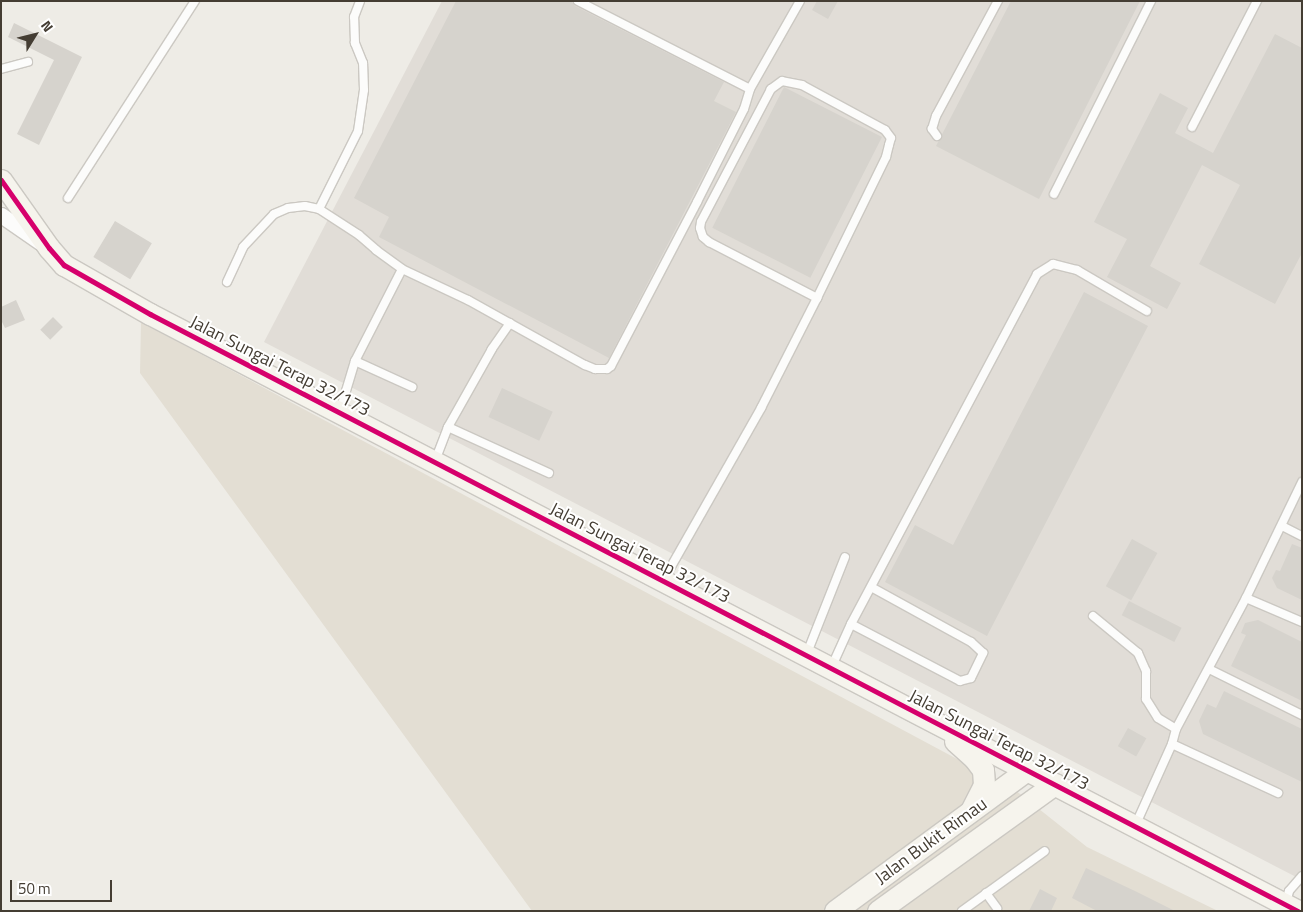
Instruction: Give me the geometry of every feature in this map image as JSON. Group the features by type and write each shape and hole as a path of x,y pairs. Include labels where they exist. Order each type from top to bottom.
{"street":[{"name":"Jalan Sungai Terap 32/173","path":"1,180 49,248 64,265 150,314 1292,908"},
{"path":"1,215 49,248"},
{"path":"932,721 974,758 983,770 984,785 966,818"},
{"name":"Jalan Bukit Rimau","path":"835,911 966,818 1027,770"},
{"name":"Jalan Bukit Rimau","path":"878,911 1055,784"},
{"path":"984,834 1013,817 1041,804 1050,802 1093,804"}],"lane":[{"path":"68,198 195,1"},
{"path":"320,209 358,131 364,90 363,63 355,43 354,17 360,1"},
{"path":"578,1 750,89"},
{"path":"226,282 243,247 274,214 288,208 305,206 320,209 359,234 376,250 402,269 585,365 601,370 611,366 744,109 750,89 800,1"},
{"path":"936,136 932,129 936,116 998,1"},
{"path":"1192,127 1256,1"},
{"path":"1054,194 1148,2"},
{"path":"1,69 28,62"},
{"path":"663,580 762,408 817,298 886,157 890,138 886,130 856,112 802,85 782,81 771,89 701,222 700,228 703,237 709,242 817,298"},
{"path":"831,668 851,624 1038,274 1054,264 1078,270 1147,311"},
{"path":"339,412 355,361 402,269"},
{"path":"435,462 448,428 488,357 510,324"},
{"path":"355,361 412,388"},
{"path":"448,428 549,473"},
{"path":"1135,826 1172,744 1176,729 1246,598 1302,482"},
{"path":"1282,526 1302,536"},
{"path":"806,655 845,557"},
{"path":"851,624 960,681 971,678 983,653 971,642 871,587"},
{"path":"1246,598 1302,622"},
{"path":"1093,616 1138,653 1146,671 1146,699 1158,718 1176,729"},
{"path":"1209,669 1302,715"},
{"path":"1172,744 1278,793"},
{"path":"962,911 1045,850"},
{"path":"1292,908 1289,891 1302,876"},
{"path":"986,893 997,908"}],"shaded area":[{"path":"442,1 1302,1 1302,880 264,342"},
{"path":"141,322 1015,790 1087,847 1218,911 532,911 140,373"}],"building":[{"path":"456,1 571,1 575,6 724,82 714,101 736,112 609,358 379,237 389,217 354,198"},
{"path":"817,1 838,1 828,19 812,10"},
{"path":"1011,1 1140,1 1039,199 936,146"},
{"path":"14,23 82,57 39,145 17,134 54,60 8,37"},
{"path":"1275,34 1302,48 1302,253 1275,304 1199,264 1240,185 1202,165 1150,266 1181,283 1167,309 1107,277 1127,239 1094,222 1160,93 1188,108 1175,133 1213,153"},
{"path":"784,87 882,137 810,278 712,228"},
{"path":"115,221 152,243 130,279 93,257"},
{"path":"1084,292 1148,326 987,636 885,582 915,525 953,545"},
{"path":"16,300 25,320 5,328 1,320 1,307"},
{"path":"53,317 63,327 50,340 40,330"},
{"path":"502,388 553,412 539,441 488,417"},
{"path":"1132,539 1157,553 1131,600 1106,586"},
{"path":"1292,544 1302,548 1302,600 1277,588 1272,578 1276,570 1280,571"},
{"path":"1129,601 1182,628 1174,642 1122,615"},
{"path":"1258,620 1302,642 1302,701 1231,666 1246,635 1241,633 1245,623"},
{"path":"1224,691 1302,729 1302,782 1203,734 1199,721 1207,704 1216,708"},
{"path":"1128,728 1146,738 1136,757 1118,746"},
{"path":"1086,868 1175,911 1097,911 1072,898"},
{"path":"1040,889 1057,898 1051,911 1029,911"}],"cycle path":[{"path":"1,180 49,248 64,265 150,314 1298,911"}]}
